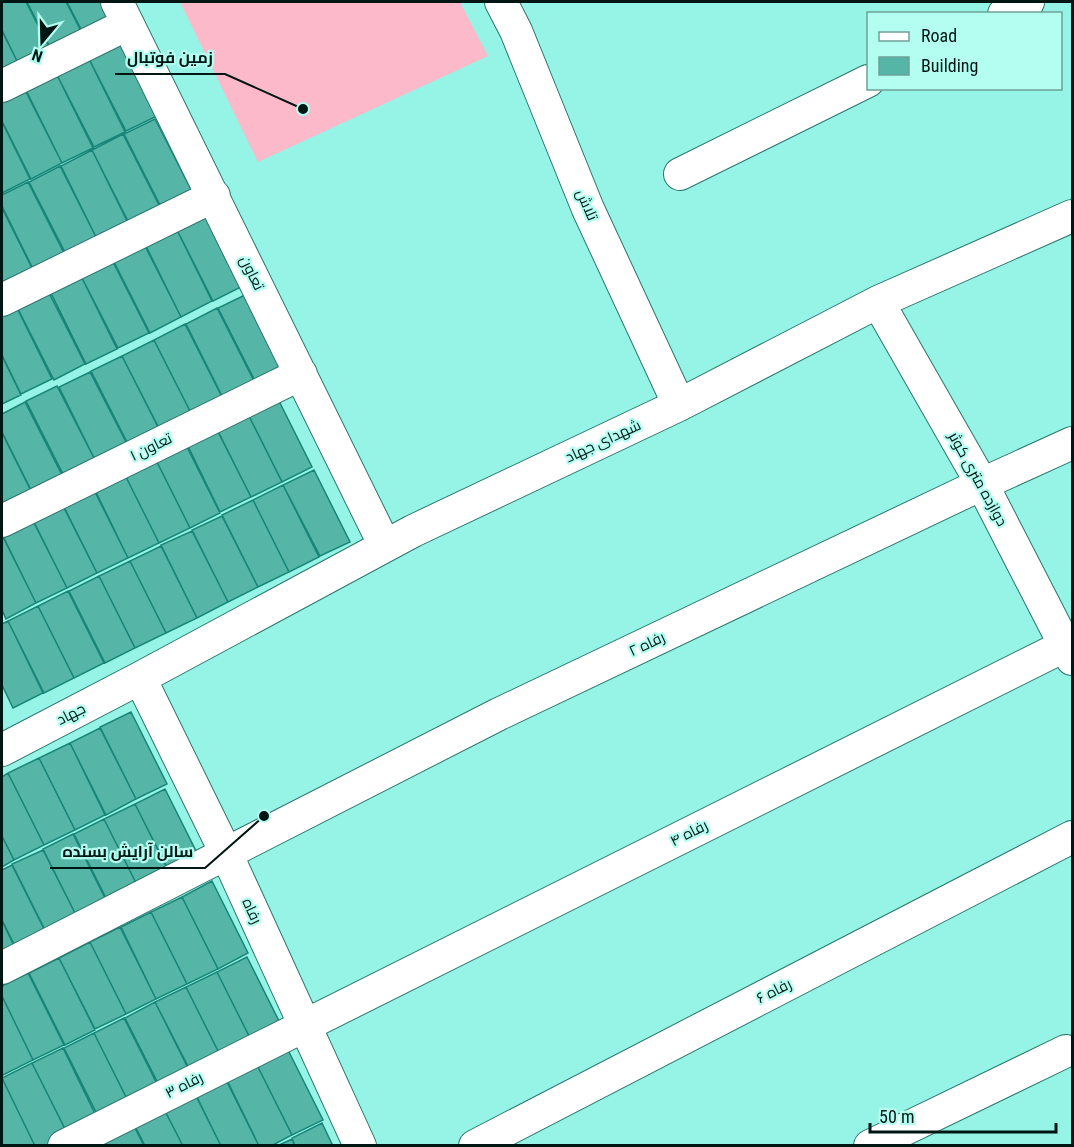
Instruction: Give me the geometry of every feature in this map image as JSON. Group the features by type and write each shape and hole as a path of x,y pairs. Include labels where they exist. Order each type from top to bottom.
{"street":[{"name":"تلاش","path":"501,2 516,31 588,209 679,405"},
{"path":"1008,12 1028,2"},
{"path":"2,86 122,13"},
{"name":"تعاون","path":"122,13 385,546"},
{"path":"680,174 867,81"},
{"path":"2,300 214,196"},
{"name":"شهدای جهاد","path":"140,678 385,546 679,405 878,302 1072,216"},
{"name":"دوازده متری کوثر","path":"878,302 982,484 1070,648"},
{"name":"تعاون ۱","path":"2,521 301,374"},
{"name":"رفاه ۲","path":"2,968 499,714 1072,443"},
{"name":"رفاه ۴","path":"304,1025 1070,648"},
{"name":"رفاه","path":"140,678 226,853 360,1146"},
{"name":"جهاد","path":"2,750 140,678"},
{"name":"رفاه ۶","path":"475,1146 1072,837"},
{"name":"رفاه ۳","path":"64,1146 304,1025"},
{"path":"870,1146 1066,1051"}],"shaded area":[{"path":"180,2 460,2 488,56 258,162"}],"building":[{"path":"2,2 26,2 49,47 18,63 2,30"},
{"path":"27,2 66,2 81,31 50,47"},
{"path":"67,2 106,2 113,15 82,31"},
{"path":"2,31 18,63 2,71"},
{"path":"119,39 157,116 126,131 87,55"},
{"path":"87,55 125,132 94,147 55,71"},
{"path":"55,71 93,148 62,163 24,86"},
{"path":"23,86 62,163 31,179 2,121 2,97"},
{"path":"155,119 194,195 163,211 124,134"},
{"path":"2,122 30,179 2,193"},
{"path":"123,134 162,211 131,227 92,150"},
{"path":"92,150 130,227 99,243 61,166"},
{"path":"60,166 99,243 68,258 29,182"},
{"path":"28,182 67,259 36,275 2,206 2,195"},
{"path":"2,208 35,274 2,286"},
{"path":"206,209 245,285 213,301 174,224"},
{"path":"174,224 212,301 181,317 143,240"},
{"path":"142,240 181,317 150,333 111,256"},
{"path":"110,256 149,333 118,348 79,272"},
{"path":"79,272 117,349 86,364 48,287"},
{"path":"46,287 85,364 54,380 15,303"},
{"path":"249,293 288,370 257,385 218,308"},
{"path":"14,302 52,379 21,394 2,355 2,308"},
{"path":"217,308 256,385 224,400 186,324"},
{"path":"185,324 224,401 193,417 154,340"},
{"path":"154,340 193,417 161,432 122,356"},
{"path":"2,356 21,395 2,404"},
{"path":"122,356 161,433 130,448 91,371"},
{"path":"90,372 129,448 97,464 59,387"},
{"path":"57,386 96,462 65,478 26,401"},
{"path":"276,395 312,467 282,482 246,410"},
{"path":"25,402 64,479 33,494 2,432 2,414"},
{"path":"246,410 282,482 251,497 215,425"},
{"path":"215,426 251,497 220,512 185,440"},
{"path":"2,433 33,495 2,510"},
{"path":"184,441 220,513 190,528 154,456"},
{"path":"154,456 190,528 159,543 123,471"},
{"path":"314,470 350,542 320,556 283,485"},
{"path":"123,471 159,543 128,558 93,486"},
{"path":"283,485 319,557 289,572 253,500"},
{"path":"92,486 128,558 97,573 61,502"},
{"path":"253,500 289,572 258,587 222,515"},
{"path":"61,501 97,573 67,588 31,516"},
{"path":"222,516 258,587 228,602 192,530"},
{"path":"31,517 67,588 36,603 2,534"},
{"path":"192,531 228,602 197,618 161,545"},
{"path":"2,535 36,603 6,619 2,610"},
{"path":"161,546 197,618 166,633 130,561"},
{"path":"130,561 166,633 135,648 99,576"},
{"path":"99,576 135,648 105,663 69,591"},
{"path":"68,591 104,663 74,678 38,606"},
{"path":"38,606 74,678 44,693 8,621"},
{"path":"8,621 43,693 13,708 2,685 2,624"},
{"path":"131,712 167,784 136,799 100,727"},
{"path":"100,728 136,799 106,815 70,743"},
{"path":"70,743 105,815 75,830 39,758"},
{"path":"39,758 75,830 44,845 8,773"},
{"path":"8,773 44,845 14,860 2,836 2,777"},
{"path":"165,789 201,861 171,875 135,804"},
{"path":"135,804 171,876 140,891 104,819"},
{"path":"104,819 140,891 110,906 74,834"},
{"path":"73,834 109,906 79,921 43,849"},
{"path":"2,836 14,860 2,867"},
{"path":"43,850 79,921 48,936 12,864"},
{"path":"12,865 48,937 18,952 2,920 2,870"},
{"path":"212,881 248,953 218,969 182,897"},
{"path":"182,897 218,969 187,984 151,912"},
{"path":"151,912 187,984 156,999 121,927"},
{"path":"2,921 17,952 2,959"},
{"path":"120,927 156,999 126,1014 90,942"},
{"path":"90,942 126,1014 95,1029 59,958"},
{"path":"247,957 283,1029 253,1044 217,972"},
{"path":"59,958 95,1030 65,1045 29,973"},
{"path":"217,972 253,1044 222,1059 186,987"},
{"path":"28,973 64,1045 33,1060 2,996 2,986"},
{"path":"186,987 222,1059 192,1074 155,1002"},
{"path":"2,996 33,1060 3,1075 2,1072"},
{"path":"155,1002 191,1074 161,1089 125,1018"},
{"path":"124,1018 160,1090 130,1105 94,1033"},
{"path":"94,1033 130,1105 100,1120 64,1048"},
{"path":"63,1048 98,1120 68,1135 32,1063"},
{"path":"287,1048 323,1120 292,1135 256,1063"},
{"path":"32,1063 68,1135 47,1146 35,1146 2,1078"},
{"path":"256,1063 292,1135 271,1146 259,1146 226,1078"},
{"path":"2,1078 35,1146 2,1146"},
{"path":"225,1078 259,1146 221,1146 195,1093"},
{"path":"195,1094 221,1146 183,1146 164,1109"},
{"path":"164,1109 183,1146 145,1146 134,1124"},
{"path":"322,1123 333,1146 295,1146 292,1138"},
{"path":"133,1124 144,1146 106,1146 103,1139"},
{"path":"292,1139 295,1146 277,1146"}],"place":[{"name":"زمین فوتبال","path":"303,109"},
{"name":"سالن آرایش بسنده","path":"264,816"}]}
